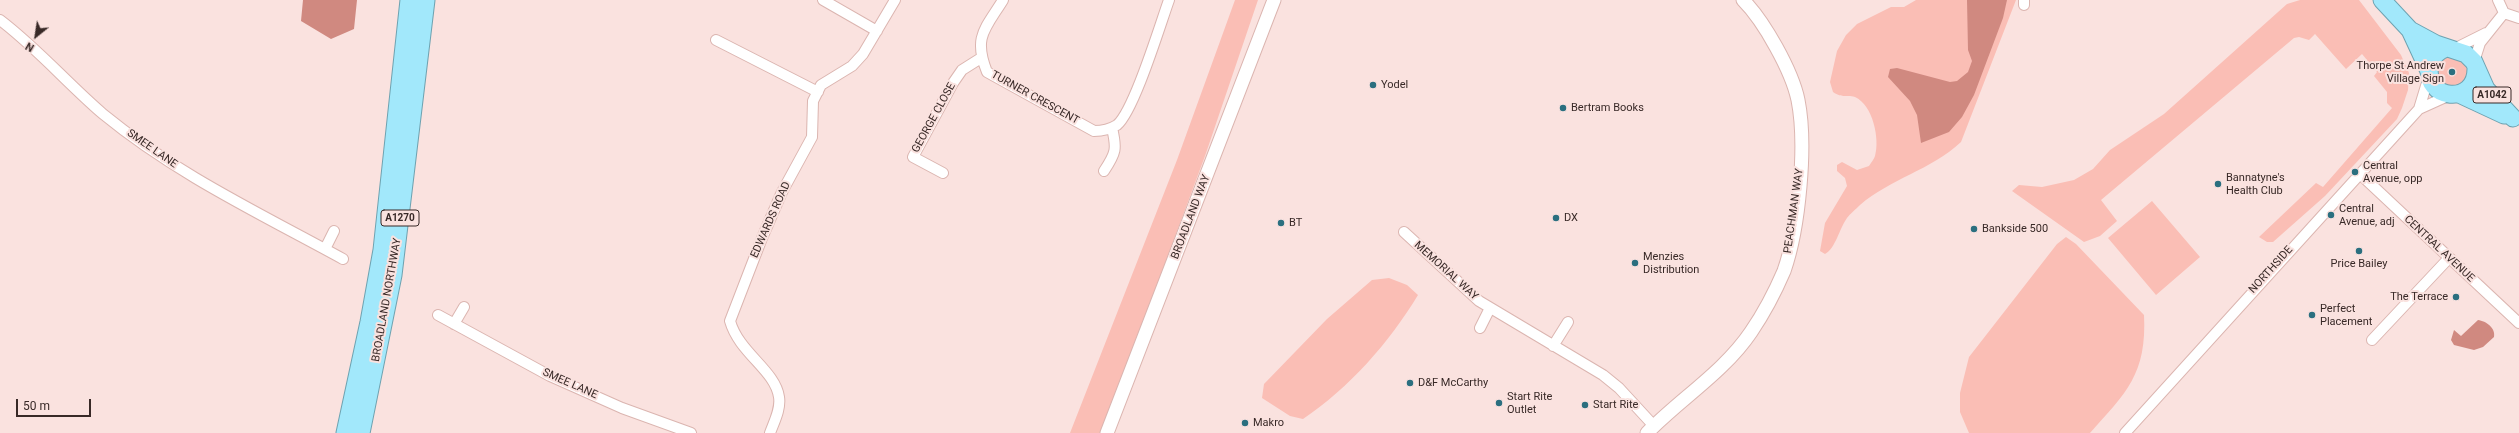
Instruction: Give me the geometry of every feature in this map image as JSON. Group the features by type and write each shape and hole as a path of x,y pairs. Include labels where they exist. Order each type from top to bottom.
{"highway":[{"name":"BROADLAND NORTHWAY","path":"345,433 369,322 382,250 409,0"},
{"name":"BROADLAND NORTHWAY","path":"361,433 393,276 426,0"},
{"name":"A1042","path":"2382,0 2410,30 2438,91 2455,94 2516,120"},
{"name":"A1042","path":"2410,30 2450,48 2461,51 2475,66 2486,88 2516,120"},
{"path":"2429,74 2434,56 2450,48"},
{"name":"A1042","path":"2455,94 2472,85 2475,66"}],"street":[{"path":"823,0 877,31"},
{"name":"EDWARDS ROAD","path":"770,433 778,410 780,398 774,382 738,340 730,321 762,238 782,192 812,137 812,113 821,85 852,66 863,54 896,0"},
{"path":"981,58 979,48 982,34 1003,0"},
{"path":"1104,171 1113,156 1116,146 1112,128 1128,110 1169,0"},
{"name":"BROADLAND WAY","path":"1107,433 1274,0"},
{"name":"PEACHMAN WAY","path":"1650,430 1714,372 1750,333 1775,290 1790,250 1800,179 1801,140 1798,99 1770,34 1743,0"},
{"path":"2498,0 2504,13 2519,18"},
{"path":"2475,66 2480,43 2487,32 2504,13"},
{"name":"SMEE LANE","path":"0,20 103,113 161,156 218,193 343,259"},
{"path":"2450,48 2487,32"},
{"path":"716,40 818,92"},
{"name":"TURNER CRESCENT","path":"981,58 987,72 1094,131 1107,131 1112,128"},
{"name":"GEORGE CLOSE","path":"943,173 913,157 959,74 981,58"},
{"name":"NORTHSIDE","path":"2419,109 2429,74"},
{"name":"NORTHSIDE","path":"2125,433 2419,109 2455,94"},
{"name":"CENTRAL AVENUE","path":"2360,174 2519,323"},
{"path":"325,249 334,231"},
{"name":"MEMORIAL WAY","path":"1404,232 1465,290 1490,308 1603,375 1619,388 1650,430"},
{"path":"2372,340 2449,258"},
{"path":"454,324 464,307"},
{"path":"1480,328 1490,308"},
{"name":"SMEE LANE","path":"438,315 550,376 622,408 690,433"},
{"path":"1553,346 1568,322"}],"shaded area":[{"path":"303,0 357,0 354,29 331,39 301,21"},
{"path":"1235,0 1258,0 1205,156 1102,433 1070,433 1177,160"},
{"path":"1916,0 2016,0 1961,142 1937,160 1884,188 1860,205 1844,222 1835,243 1825,254 1820,251 1825,223 1847,186 1845,178 1837,171 1837,165 1842,162 1857,170 1869,166 1875,157 1877,141 1871,115 1861,101 1852,96 1842,96 1833,92 1830,82 1837,51 1846,35 1857,24 1891,7 1904,7"},
{"path":"1967,0 2007,0 2003,18 1974,95 1962,117 1949,132 1921,143 1917,115 1910,101 1888,77 1890,69 1897,68 1950,82 1957,81 1968,72 1972,61 1968,50"},
{"path":"2300,0 2359,0 2401,55 2409,73 2408,90 2397,119 2325,196 2273,242 2267,242 2259,237 2316,183 2323,187 2392,108 2387,103 2387,92 2374,76 2377,72 2362,54 2346,69 2315,34 2309,40 2299,37 2294,38 2101,200 2117,221 2100,236 2084,242 2012,191 2019,185 2042,187 2074,180 2093,169 2110,150 2164,114 2287,4"},
{"path":"2452,56 2463,60 2467,71 2463,82 2452,86 2441,82 2437,71 2441,60"},
{"path":"2152,201 2200,257 2156,295 2108,238"},
{"path":"2066,237 2076,244 2144,315 2142,353 2138,368 2132,381 2124,394 2090,433 1969,433 1960,412 1960,393 1969,357 2057,244"},
{"path":"1389,278 1407,285 1418,295 1407,313 1381,347 1352,379 1320,407 1303,419 1290,416 1262,398 1264,384 1327,319 1372,280"},
{"path":"2478,320 2484,322 2492,328 2494,337 2483,347 2474,350 2454,345 2451,340 2454,330 2461,336"}],"place":[{"name":"Thorpe St Andrew Village Sign","path":"2452,72"},
{"name":"Yodel","path":"1373,85"},
{"name":"Bertram Books","path":"1563,108"},
{"name":"Central Avenue, opp","path":"2355,172"},
{"name":"Bannatyne's Health Club","path":"2218,184"},
{"name":"Central Avenue, adj","path":"2331,215"},
{"name":"DX","path":"1556,218"},
{"name":"BT","path":"1281,223"},
{"name":"Bankside 500","path":"1974,229"},
{"name":"Price Bailey","path":"2359,251"},
{"name":"Menzies Distribution","path":"1635,263"},
{"name":"The Terrace","path":"2456,297"},
{"name":"Perfect Placement","path":"2312,315"},
{"name":"D&F McCarthy","path":"1410,383"},
{"name":"Start Rite Outlet","path":"1499,403"},
{"name":"Start Rite","path":"1585,405"},
{"name":"Makro","path":"1245,423"}]}
